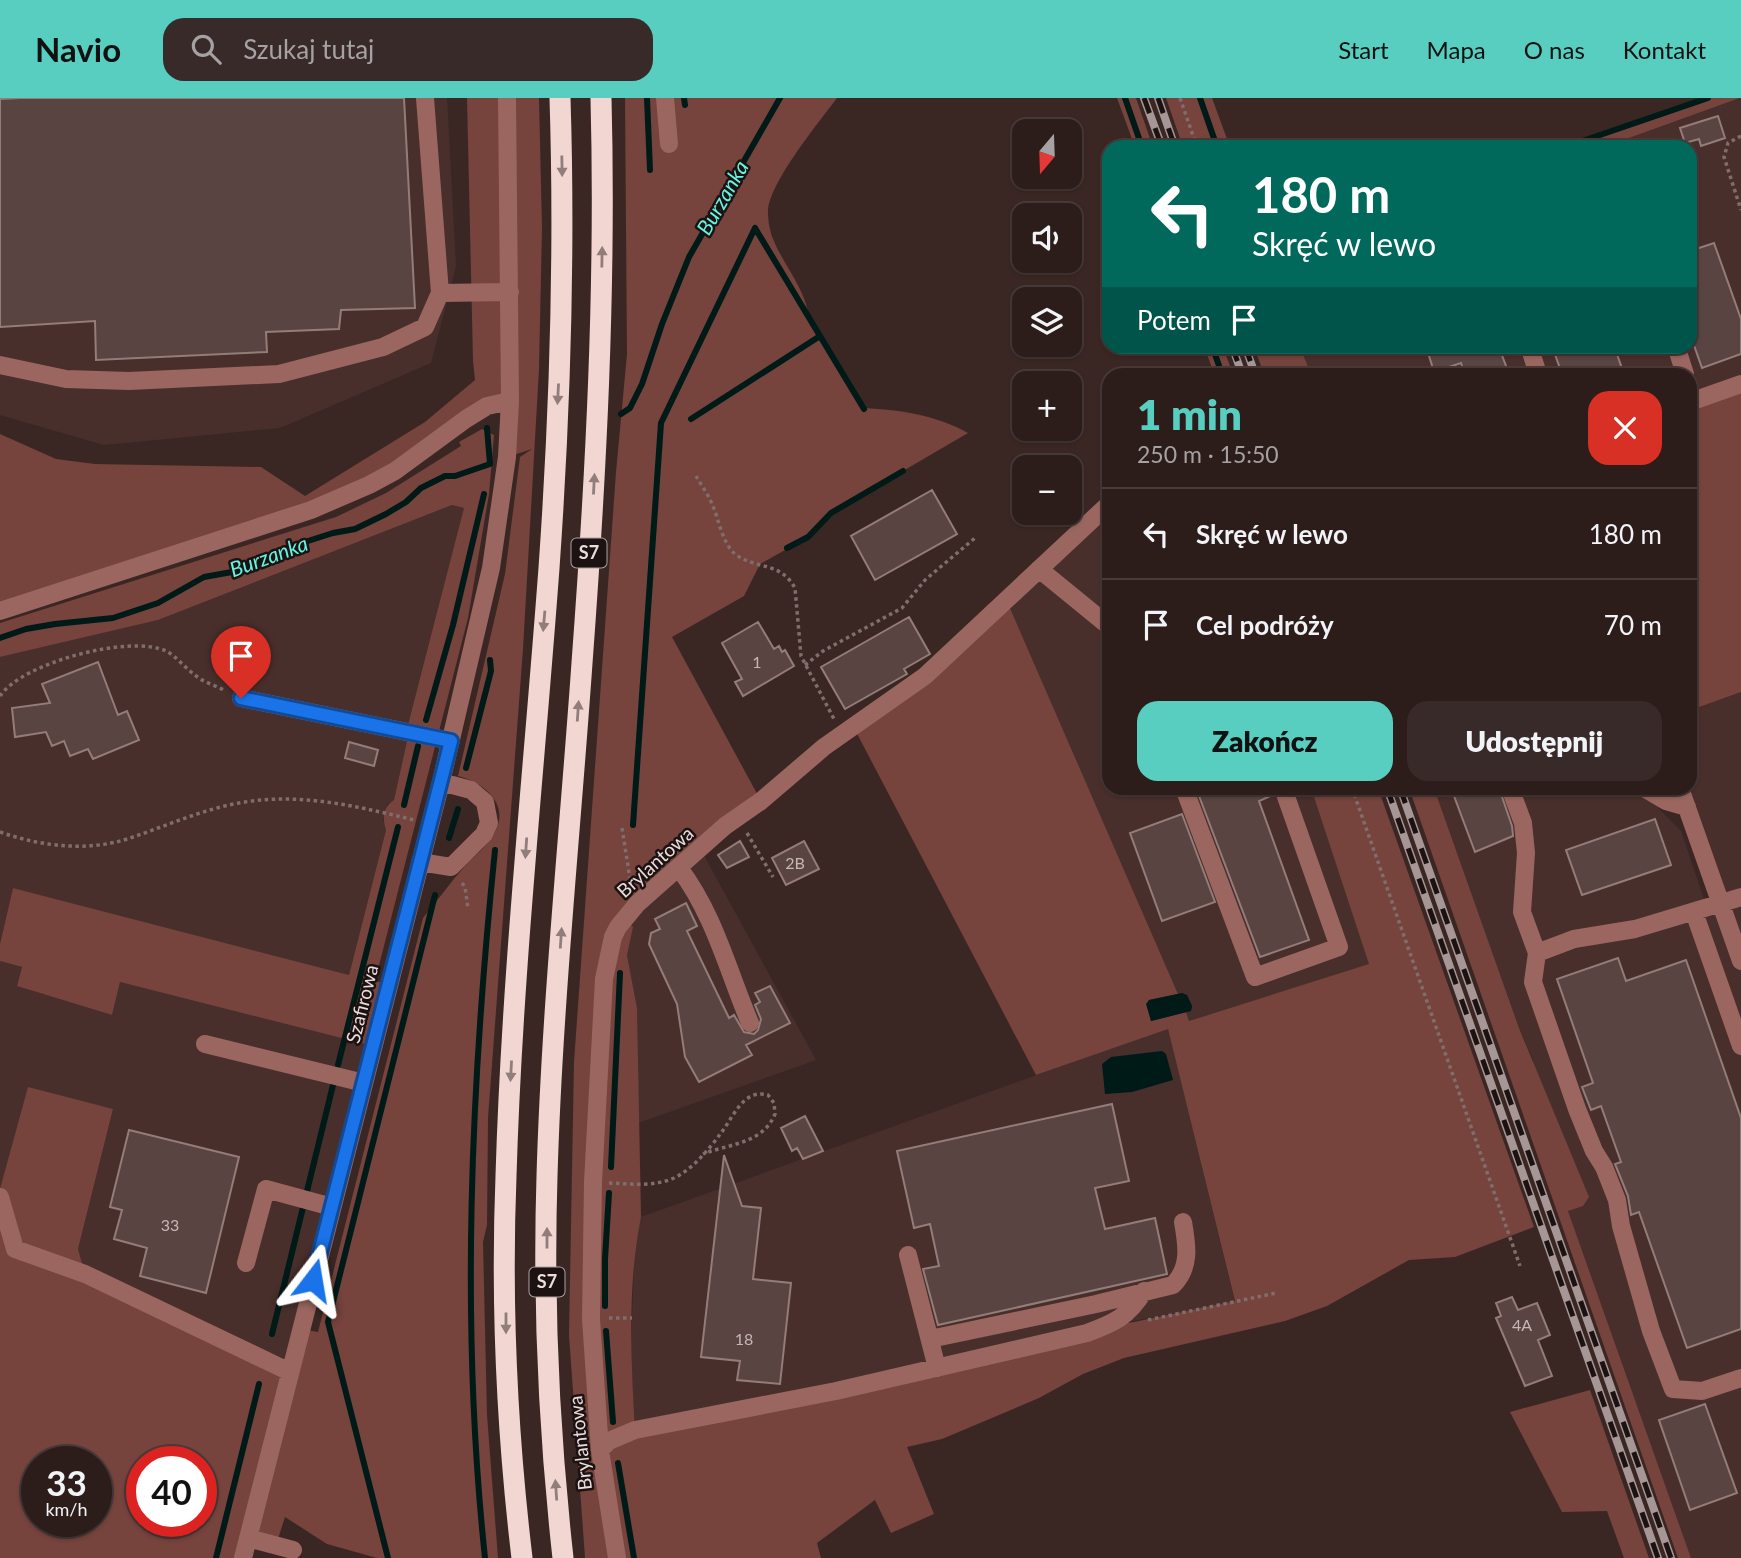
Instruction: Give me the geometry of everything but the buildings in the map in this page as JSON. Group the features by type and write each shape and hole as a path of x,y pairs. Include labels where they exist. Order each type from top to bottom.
{"highway":[{"name":"S7","path":"522,1558 506,1348 505,1179 514,1003 548,579 556,439 561,291 560,98"},
{"name":"S7","path":"563,1558 547,1348 547,1178 556,1006 594,482 602,274 601,98"}],"street":[{"path":"0,365 66,379 130,381 279,374 383,347 425,327 440,293 425,98"},
{"name":"Szafirowa","path":"243,1558 441,782 491,568 507,457 510,401 507,98"},
{"path":"665,98 669,144"},
{"path":"440,293 510,292"},
{"path":"1697,398 1741,384"},
{"path":"0,611 343,498 395,471 475,412 493,403 510,401"},
{"name":"Brylantowa","path":"617,1558 600,1450 591,1319 593,1182 606,965 618,927 637,904 736,819 842,733 925,676 1102,510"},
{"path":"1039,569 1102,620"},
{"path":"241,698 451,741"},
{"path":"420,862 451,867 484,834 488,823 485,802 471,790 441,782"},
{"path":"1187,795 1255,977 1339,947 1285,795"},
{"path":"1513,795 1523,823 1526,853 1522,912 1537,953 1533,982 1577,1108 1617,1200 1621,1226 1651,1331 1673,1389 1702,1391 1741,1378"},
{"path":"1656,795 1687,807"},
{"path":"1683,795 1741,961"},
{"path":"679,868 693,886 712,922 750,1023"},
{"path":"1537,953 1574,939 1635,929 1741,897"},
{"path":"1694,912 1741,1045"},
{"path":"205,1044 363,1083"},
{"path":"246,1263 266,1189 332,1207"},
{"path":"0,1197 15,1248 85,1274 290,1372"},
{"path":"930,1339 1173,1285 1182,1276 1187,1246 1183,1222"},
{"path":"908,1255 937,1368"},
{"path":"600,1450 609,1441 635,1430 937,1368 1096,1329 1129,1312 1144,1291"},
{"path":"248,1538 292,1554 298,1531"}],"path":[{"path":"1180,98 1195,140"},
{"path":"1741,136 1728,143 1724,157 1741,210"},
{"path":"696,476 711,502 731,549 746,560 775,568 791,580 795,588 801,656 842,733"},
{"path":"805,665 823,650 902,608 925,580 975,538"},
{"path":"0,696 10,684 65,657 126,646 148,646 167,651 197,678 241,698"},
{"path":"1354,795 1520,1266"},
{"path":"0,832 52,846 96,844 124,840 213,808 274,799 310,799 359,807 430,824"},
{"path":"736,819 773,877"},
{"path":"622,828 637,904"},
{"path":"451,867 465,887 468,909"},
{"path":"593,1182 661,1182 686,1171 721,1134 743,1101 758,1093 768,1094 772,1099 775,1114 760,1133 743,1143 703,1154"},
{"path":"1147,1320 1276,1293"}],"shaded area":[{"path":"0,98 447,98 456,266 431,363 280,428 104,445 0,415"},
{"path":"467,98 539,98 542,228 539,369 523,649 488,1118 487,1225 483,1242 487,1415 498,1558 377,1558 327,1544 285,1517 277,1542 249,1535 243,1558 0,1558 0,1189 28,1087 113,1109 78,1249 85,1274 289,1371 301,1329 318,1332 423,918 464,867 490,840 499,820 499,811 491,795 476,783 458,776 505,574 520,457 532,449 507,457 510,401 369,485 0,611 0,434 56,459 95,464 261,467 305,496 425,422 475,380"},
{"path":"625,98 837,98 776,186 768,213 773,239 799,287 809,317 864,408 918,414 968,433 831,513 808,537 760,564 744,596 672,637 761,801 624,918 633,927 627,955 637,1008 641,1217 632,1297 631,1350 635,1430 1105,1326 1235,1301 1168,1029 1036,1075 853,726 1006,599 1178,994 1149,1000 1151,1021 1186,1012 1189,1021 1369,964 1313,795 1380,795 1534,1227 1455,1257 1409,1260 1327,1306 1285,1321 1124,1358 942,1439 907,1447 934,1514 891,1533 875,1500 817,1543 821,1558 585,1558 569,1335 574,1062 616,472 627,354"},
{"path":"1117,98 1136,98 1151,140 1132,140"},
{"path":"1166,98 1212,98 1227,140 1181,140"},
{"path":"1708,98 1740,98 1623,140 1585,140"},
{"path":"1741,98 1741,384 1697,400 1697,368 1309,368 1303,354 1697,354 1697,140 1624,140"},
{"path":"1207,354 1226,354 1231,368 1211,368"},
{"path":"1257,354 1303,354 1309,368 1262,368"},
{"path":"1741,384 1741,692 1697,708 1697,400"},
{"path":"482,429 494,435 489,494 468,618 375,981 389,984 373,1046 120,982 112,1015 17,986 22,967 0,961 0,944 13,888 349,975 386,830 384,813 394,800 407,741 404,740 464,508 452,505 158,620 0,657 0,623 336,517 386,493 461,446 459,442"},
{"path":"452,505 465,508 406,731 407,741 394,800 387,804 383,820 386,830 349,975 13,888 0,944 0,657 158,620"},
{"path":"1102,510 1102,795 1313,795 1370,964 1189,1021 1186,1012 1191,1011 1192,1006 1187,995 1178,994 1006,599"},
{"path":"1741,692 1741,1558 1691,1558 1568,1211 1532,1057 1519,1028 1436,795 1654,795 1659,809 1681,831 1707,908 1721,905 1682,795 1697,795 1697,708"},
{"path":"1411,795 1436,795 1519,1028 1589,1197 1583,1206 1568,1211 1691,1558 1678,1558"},
{"path":"701,850 816,1060 638,1123 637,1008 627,955 624,918"},
{"path":"0,961 22,967 17,986 112,1015 120,982 373,1046 290,1372 85,1274 78,1249 113,1109 82,1102 0,1189"},
{"path":"1168,1028 1235,1302 1105,1326 635,1430 631,1364 632,1318 635,1243 641,1217"},
{"path":"1590,1390 1649,1558 1624,1558 1607,1511 1562,1512 1510,1412"}],"water":[{"path":"1182,993 1187,995 1192,1006 1191,1011 1151,1021 1146,1004 1149,1000"},
{"path":"1162,1051 1166,1054 1173,1080 1132,1092 1105,1094 1102,1064 1111,1057"}],"waterway":[{"path":"647,98 650,170"},
{"path":"684,98 685,105"},
{"name":"Burzanka","path":"621,414 630,408 642,384 689,257 780,98"},
{"path":"1125,98 1140,140"},
{"path":"1200,98 1215,140"},
{"path":"1585,140 1708,98"},
{"path":"755,228 864,409"},
{"path":"633,825 661,423 755,228"},
{"path":"691,419 820,336"},
{"path":"1215,354 1220,368"},
{"name":"Burzanka","path":"0,638 26,629 113,618 158,603 204,577 243,570 286,548 355,529 386,514 406,502 421,488 445,476 455,476 490,464 487,428"},
{"path":"787,548 808,537 831,513 903,471"},
{"path":"426,720 453,625 484,494"},
{"path":"466,768 491,671 490,660"},
{"path":"404,805 418,746"},
{"path":"449,838 458,809"},
{"path":"338,1065 398,827"},
{"path":"485,1558 473,1381 472,1204 480,1026 495,850"},
{"path":"388,1558 328,1322 435,895"},
{"path":"611,1167 620,973"},
{"path":"272,1334 333,1085"},
{"path":"605,1306 609,1193"},
{"path":"606,1331 613,1422"},
{"path":"216,1558 259,1384"},
{"path":"618,1463 634,1558"}],"railway":[{"path":"1144,98 1159,140"},
{"path":"1158,98 1173,140"},
{"path":"1235,354 1240,368"},
{"path":"1248,354 1253,368"},
{"path":"1389,795 1658,1558"},
{"path":"1402,795 1671,1558"}],"route":[{"path":"241,698 451,741 313,1280"}]}
